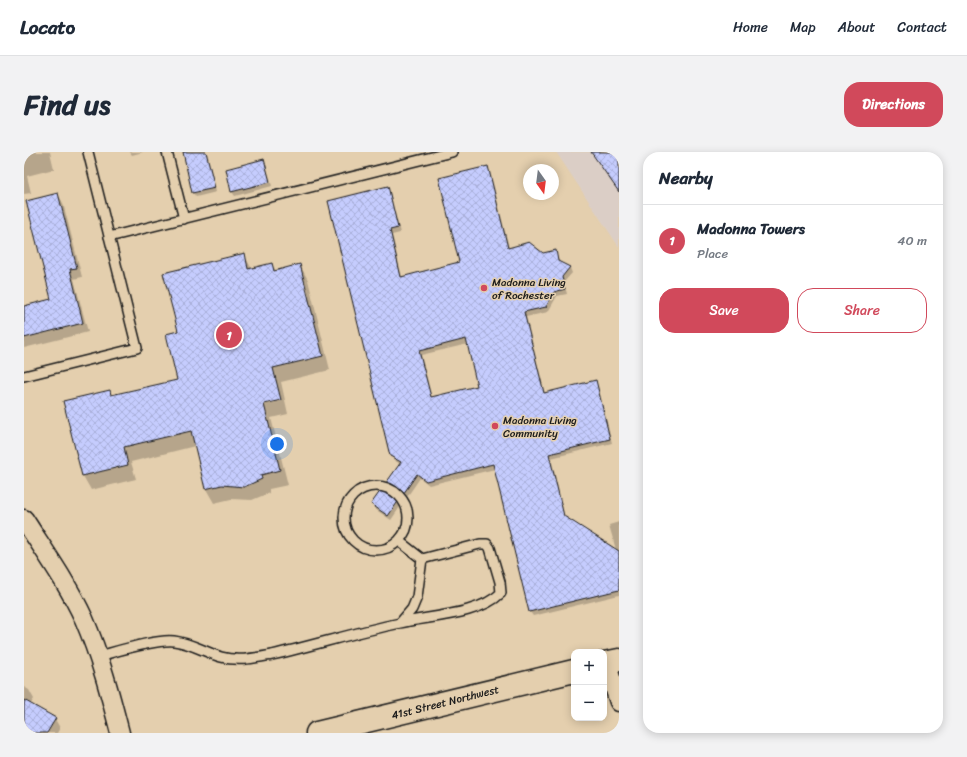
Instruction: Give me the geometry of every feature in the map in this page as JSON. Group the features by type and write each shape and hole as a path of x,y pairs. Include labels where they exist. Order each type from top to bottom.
{"main road":[{"name":"41st Street Northwest","path":"317,733 571,671"}],"street":[{"path":"24,519 64,580 84,618 99,656 120,733"},
{"path":"610,662 619,702"}],"lane":[{"path":"24,376 137,348 88,152"},
{"path":"167,152 184,219"},
{"path":"109,237 452,152"},
{"path":"375,486 385,487 394,491 401,498 406,508 408,518 408,526 405,534 399,541 390,547 379,550 369,550 359,546 352,540 346,530 344,521 346,508 351,498 366,488 375,486"},
{"path":"399,541 422,559"},
{"path":"99,656 154,642 172,640 186,643 221,657 238,660 272,656 401,622 444,615 482,606 494,601 501,593 500,582 490,548 487,544 480,544 422,559"},
{"path":"401,622 412,610 417,597 422,559"}],"shaded area":[{"path":"556,152 619,152 619,247"}],"building":[{"path":"183,152 206,152 215,188 192,193"},
{"path":"591,152 619,152 619,192"},
{"path":"264,159 270,182 231,192 226,169"},
{"path":"488,166 508,248 529,242 543,253 556,250 558,261 570,267 562,277 565,289 554,292 546,307 524,312 544,393 596,380 610,439 549,454 564,516 619,551 619,590 529,612 493,464 426,481 417,474 388,516 371,504 401,462 390,456 328,201 388,186 398,228 390,230 401,277 459,262 439,178","holes":["466,339 477,386 431,397 419,351"]},
{"path":"58,193 77,268 70,269 83,323 24,338 24,306 51,299 26,201"},
{"path":"245,253 248,269 272,263 274,271 300,264 323,356 273,368 281,400 264,404 280,470 261,475 262,479 244,487 222,485 205,489 191,431 124,447 128,465 82,476 63,401 110,390 111,395 177,380 166,334 178,331 163,273"},
{"path":"24,700 56,718 47,733 24,733"}],"place":[{"name":"Madonna Living of Rochester","path":"484,288"},
{"name":"Madonna Towers","path":"229,335"},
{"name":"Madonna Living Community","path":"495,426"}]}
